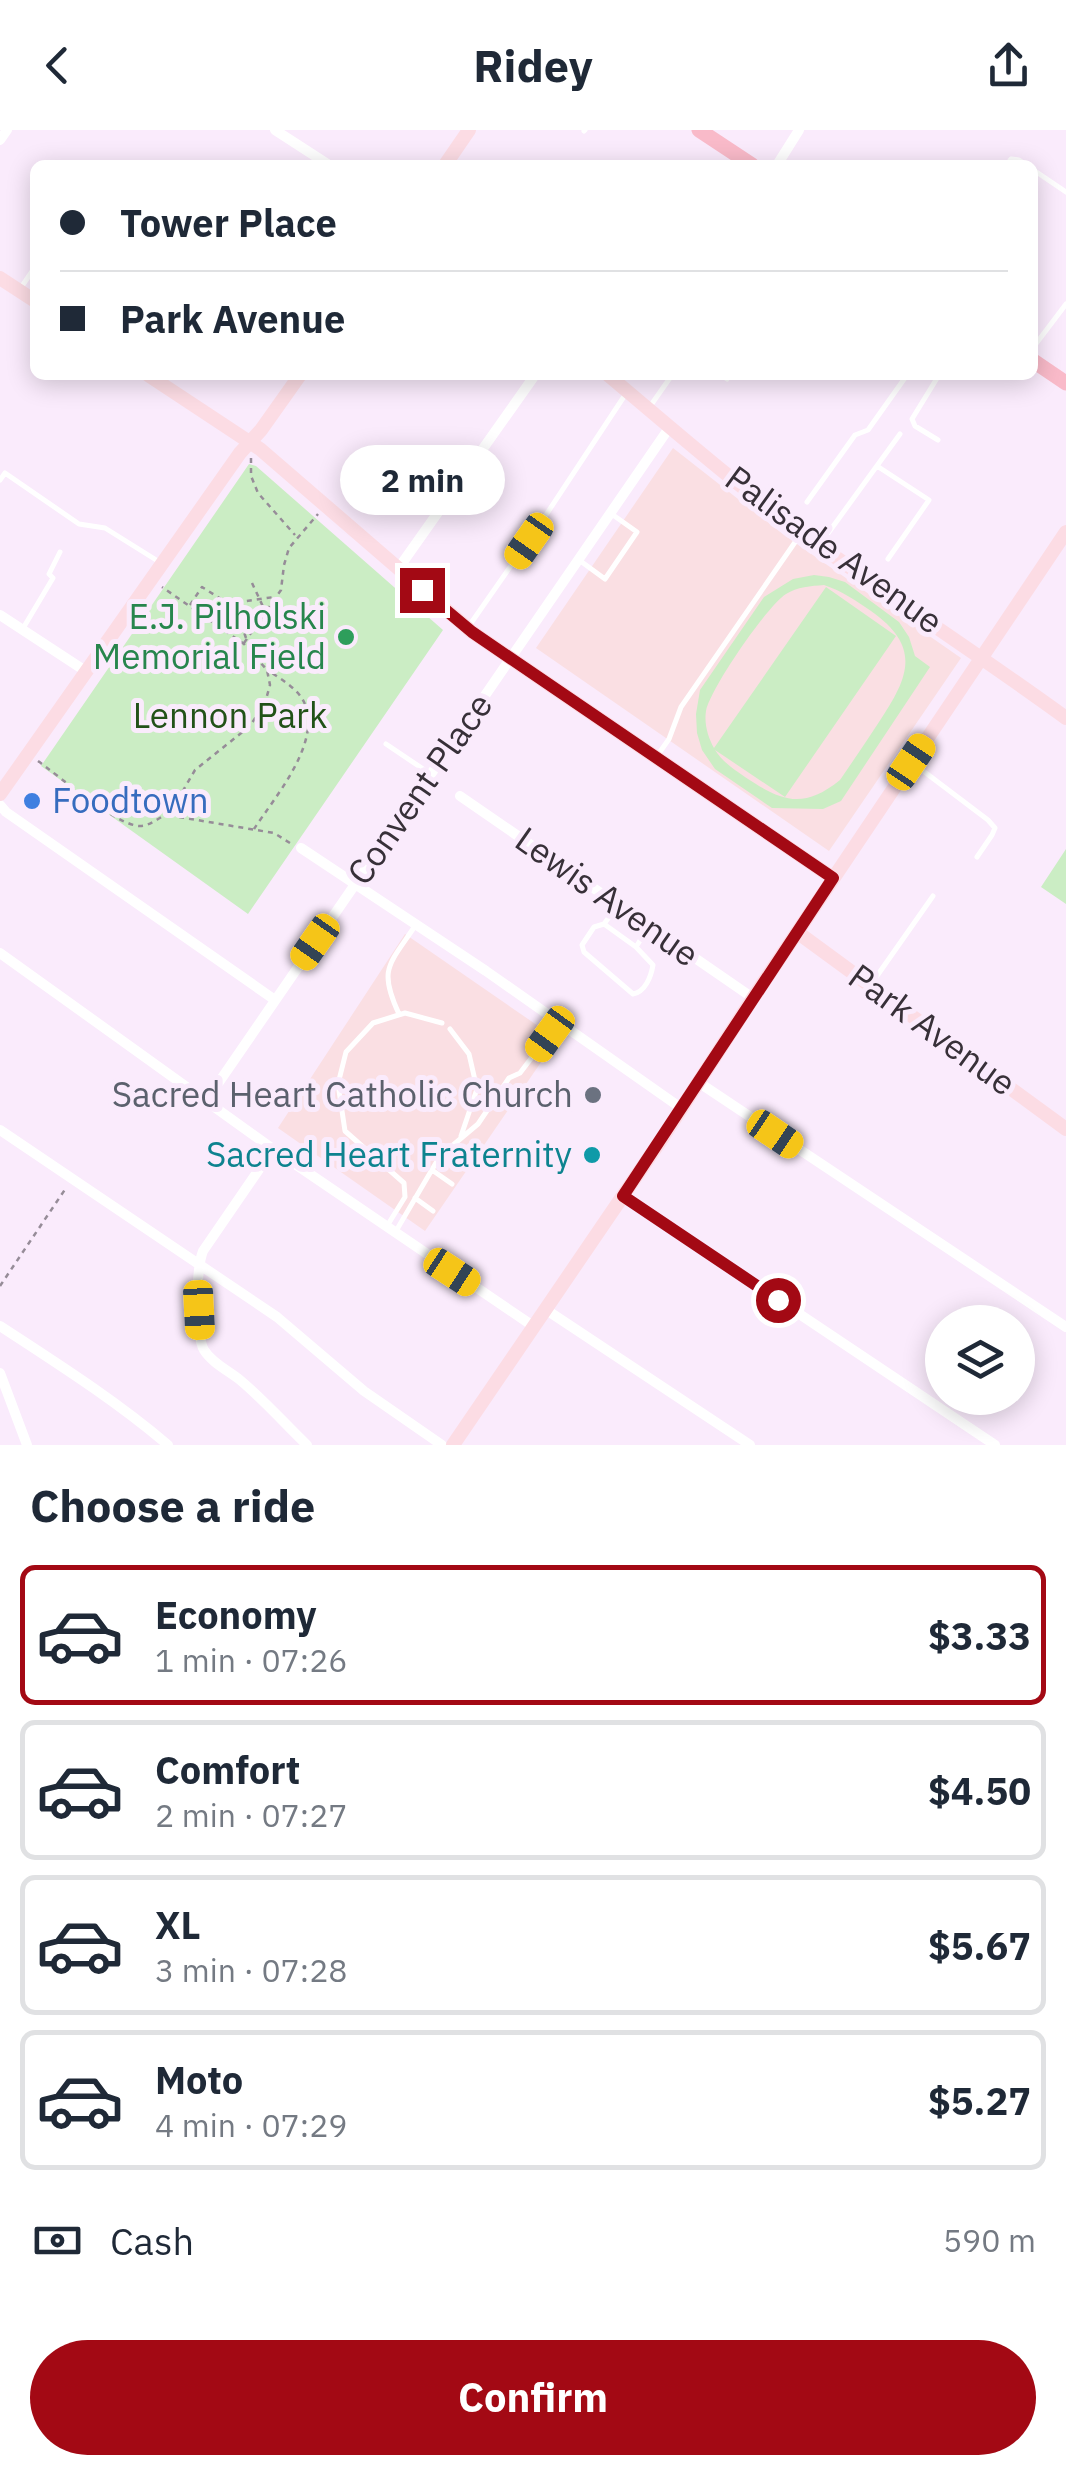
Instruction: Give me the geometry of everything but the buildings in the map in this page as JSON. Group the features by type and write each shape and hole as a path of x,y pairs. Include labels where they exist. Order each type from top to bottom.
{"main road":[{"path":"699,130 741,160"},
{"path":"1038,364 1066,384"}],"street":[{"path":"0,140 7,130"},
{"path":"275,130 317,160"},
{"path":"449,160 470,130"},
{"path":"779,160 800,130"},
{"path":"0,278 30,298"},
{"path":"156,380 250,442 467,628 833,878"},
{"path":"0,794 295,380"},
{"path":"398,569 531,380"},
{"name":"Palisade Avenue","path":"614,380 819,546 1066,718"},
{"name":"Convent Place","path":"206,1101 669,428"},
{"path":"453,1445 1064,539"},
{"path":"0,615 86,672"},
{"name":"Lewis Avenue","path":"460,796 753,998"},
{"path":"0,805 275,1000"},
{"path":"300,848 682,1108"},
{"name":"Park Avenue","path":"797,932 1066,1129"},
{"path":"0,954 273,1149 534,1326"},
{"path":"698,1082 1066,1327"},
{"path":"0,1130 277,1317 364,1391 442,1445"},
{"path":"273,1149 198,1263 202,1348 308,1445"},
{"path":"623,1196 995,1445"},
{"path":"545,1309 750,1445"},
{"path":"0,1326 134,1416 168,1445"},
{"path":"0,1373 27,1445"}],"lane":[{"path":"1038,173 1066,192"},
{"path":"19,290 30,274"},
{"path":"1038,341 1066,304"},
{"path":"648,409 668,380"},
{"path":"807,502 854,435 868,430 903,380"},
{"path":"936,380 912,419 915,426 938,440"},
{"path":"467,628 628,392"},
{"path":"819,546 900,434"},
{"path":"877,466 930,500 888,559"},
{"path":"0,480 5,473 79,524 105,528 162,564"},
{"path":"578,560 605,579 637,532 610,514"},
{"path":"656,758 681,707 802,532"},
{"path":"22,630 48,589 53,578 49,574 60,552"},
{"path":"386,744 430,774"},
{"path":"911,762 994,828 977,857"},
{"path":"870,986 933,896"},
{"path":"604,924 653,965 646,986 637,994 584,952 582,945 594,927 604,924 618,905"},
{"path":"399,1014 387,988 389,964 415,926"},
{"path":"636,947 649,926"},
{"path":"391,1229 405,1197 404,1184 345,1131 338,1084 346,1052 373,1024 405,1013 442,1023"},
{"path":"391,1229 416,1198 440,1156 478,1124 509,1078 520,1073 558,1023"},
{"path":"450,1029 469,1054 477,1089 460,1139"},
{"path":"451,1146 470,1158"},
{"path":"432,1170 452,1184"},
{"path":"416,1198 434,1211"}],"path":[{"path":"250,442 254,486 297,537"},
{"path":"244,644 281,590 289,548 313,519"},
{"path":"152,579 244,644 267,670 304,700 307,729 298,762 254,829"},
{"path":"252,582 266,613"},
{"path":"190,606 202,587 234,603 276,598"},
{"path":"234,603 247,639"},
{"path":"219,628 260,621"},
{"path":"170,813 195,770 250,726 265,703 270,685 267,670"},
{"path":"28,754 121,822 141,826 170,813 274,833 300,848"},
{"path":"0,1286 73,1179"}],"shaded area":[{"path":"673,448 784,535 961,658 829,851 536,648"},
{"path":"405,934 557,1039 425,1231 278,1128"}],"green space":[{"name":"Lennon Park","path":"249,464 256,466 443,630 248,914 41,766"},
{"path":"814,575 845,582 899,622 915,656 930,667 841,801 823,809 772,808 715,769 702,750 697,733 700,690 764,597 793,579","holes":["824,585 848,596 887,624 898,637 904,650 903,677 889,706 840,780 815,796 792,799 781,796 770,792 758,785 728,765 715,750 785,797 896,636 826,587 714,748 707,730 706,711 728,667 777,602 799,588"]},
{"path":"1066,849 1066,904 1041,887"}],"place":[{"name":"E.J. Pilholski Memorial Field","path":"346,637"},
{"name":"Foodtown","path":"32,801"},
{"name":"Sacred Heart Catholic Church","path":"593,1095"},
{"name":"Sacred Heart Fraternity","path":"592,1155"}],"route":[{"path":"422,590 472,632 833,878 623,1196 778,1300"}]}
